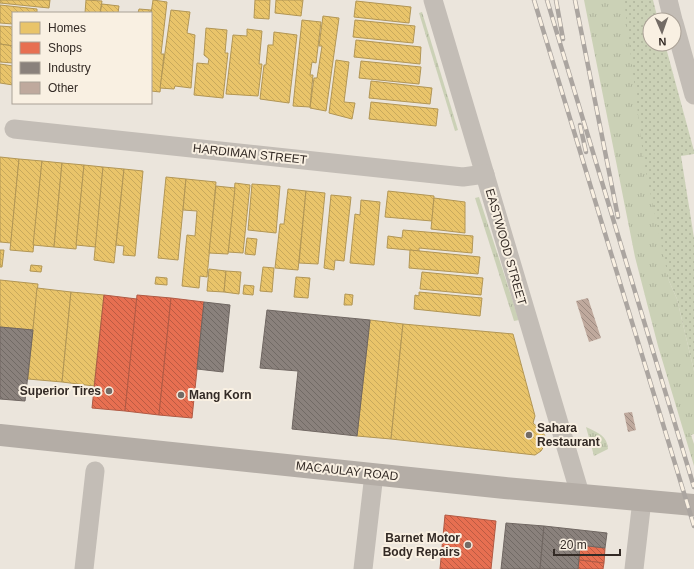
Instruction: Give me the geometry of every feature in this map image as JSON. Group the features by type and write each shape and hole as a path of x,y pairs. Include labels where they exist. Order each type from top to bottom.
{"street":[{"name":"EASTWOOD STREET","path":"433,0 580,494"},
{"path":"668,0 671,12"},
{"path":"682,51 694,95"},
{"name":"HARDIMAN STREET","path":"14,129 463,177 485,174"},
{"name":"MACAULAY ROAD","path":"0,435 374,474 694,505"},
{"path":"84,569 95,471"},
{"path":"363,569 374,474"},
{"path":"634,569 642,500"}],"green space":[{"path":"584,0 626,0 669,281 677,299 694,371 694,434 691,435 694,444 694,466 658,346 635,257"},
{"path":"624,0 653,0 656,12 642,12 642,52 667,52 694,151 694,154 681,156 694,238 694,371 677,299 669,281 644,163"},
{"path":"422,12 458,130 455,131 419,13"},
{"path":"479,197 519,320 514,321 475,198"},
{"path":"586,427 604,437 608,449 594,456"}],"building: Homes":[{"path":"0,0 50,0 49,8 0,3"},
{"path":"86,0 102,1 100,12 85,12"},
{"path":"153,0 167,2 161,54 164,54 160,92 152,91 151,12"},
{"path":"255,0 270,0 269,19 254,18"},
{"path":"276,0 303,0 301,16 275,13"},
{"path":"356,1 411,7 409,23 354,17"},
{"path":"102,4 119,6 118,12 100,12"},
{"path":"0,5 37,9 37,12 12,12 12,24 0,23"},
{"path":"139,9 151,10 151,12 138,12"},
{"path":"171,10 190,12 187,33 195,35 191,88 175,86 174,89 160,88"},
{"path":"323,16 339,18 326,111 310,108 314,78 317,78 322,46 319,46"},
{"path":"302,20 321,22 316,63 312,62 310,75 313,75 310,107 293,106"},
{"path":"355,20 415,26 413,43 353,37"},
{"path":"0,26 12,27 12,46 0,44"},
{"path":"206,28 227,30 225,53 228,53 223,98 194,95 197,63 208,64 209,59 204,55"},
{"path":"247,29 262,31 259,64 262,64 258,96 226,94 233,35 247,36"},
{"path":"274,32 297,35 289,103 260,99 268,45 273,45"},
{"path":"356,40 421,47 420,64 354,57"},
{"path":"0,44 12,46 12,63 0,62"},
{"path":"336,60 349,62 344,102 355,103 352,119 329,113"},
{"path":"361,61 421,67 419,84 359,78"},
{"path":"0,64 12,66 12,85 0,83"},
{"path":"371,81 432,88 430,104 369,98"},
{"path":"371,102 438,109 436,126 369,119"},
{"path":"0,157 19,159 11,243 0,242"},
{"path":"19,159 42,161 33,252 10,250"},
{"path":"42,161 62,163 54,247 33,245"},
{"path":"62,163 84,165 76,249 54,247"},
{"path":"84,165 103,167 96,247 76,245"},
{"path":"103,167 124,169 114,263 94,260"},
{"path":"124,169 143,171 135,256 123,255 124,246 116,245"},
{"path":"166,177 186,179 178,260 158,258"},
{"path":"186,179 216,182 207,277 200,276 199,288 182,286 187,235 195,236 197,211 183,210"},
{"path":"235,183 250,185 243,253 228,252"},
{"path":"252,184 280,186 276,233 248,230"},
{"path":"216,186 235,188 228,254 209,253"},
{"path":"288,189 306,191 298,270 275,268 280,224 284,224"},
{"path":"306,191 325,193 318,264 299,263"},
{"path":"388,191 434,196 432,221 385,217"},
{"path":"331,195 351,197 344,261 335,260 334,270 324,268"},
{"path":"434,198 465,202 465,233 431,229"},
{"path":"361,200 380,202 374,265 350,263 355,214 360,215"},
{"path":"403,230 473,236 472,253 419,248 419,251 387,248 388,236 402,238"},
{"path":"247,238 257,239 255,255 245,254"},
{"path":"0,250 4,250 2,267 0,267"},
{"path":"410,250 480,257 478,274 409,268"},
{"path":"31,265 42,266 41,272 30,271"},
{"path":"263,267 274,268 272,292 260,291"},
{"path":"209,269 226,271 224,292 207,291"},
{"path":"226,271 241,272 239,294 224,292"},
{"path":"422,272 483,278 481,295 420,289"},
{"path":"156,277 167,278 167,285 155,284"},
{"path":"296,277 310,278 308,298 294,297"},
{"path":"0,280 38,284 33,330 0,327"},
{"path":"244,285 254,286 253,295 243,294"},
{"path":"37,288 71,292 62,382 28,379"},
{"path":"71,292 104,295 94,386 62,382"},
{"path":"419,292 482,298 480,316 414,309 415,295 419,296"},
{"path":"345,294 353,295 352,305 344,305"},
{"path":"370,320 403,324 391,439 357,436"},
{"path":"403,324 513,334 535,416 533,423 545,436 544,446 541,451 535,455 391,439"}],"building: Shops":[{"path":"104,295 137,299 125,411 92,408"},
{"path":"137,295 171,298 159,415 125,411"},
{"path":"171,298 204,302 192,418 159,415"},
{"name":"Barnet Motor Body Repairs","path":"445,515 496,521 491,569 440,569"},
{"path":"580,545 605,548 604,563 579,560"},
{"path":"579,560 604,563 603,569 578,569"}],"building: Industry":[{"path":"204,302 230,305 223,372 197,369"},
{"path":"267,310 370,320 357,436 292,429 298,371 260,368"},
{"path":"0,327 33,330 25,401 0,399"},
{"path":"506,523 544,526 540,569 501,569"},
{"path":"544,526 607,533 605,548 580,545 578,569 540,569"}],"building: Other":[{"path":"588,298 601,338 589,342 576,301"},
{"path":"632,412 636,430 628,432 624,413"}],"railway":[{"path":"534,0 694,526"},
{"path":"547,0 694,487"},
{"path":"556,0 563,39"},
{"path":"575,0 618,217"},
{"path":"580,125 586,152"}],"place":[{"name":"Superior Tires","path":"109,391"},
{"name":"Mang Korn","path":"181,395"},
{"name":"Sahara Restaurant","path":"529,435"},
{"name":"Barnet Motor Body Repairs","path":"468,545"}]}
